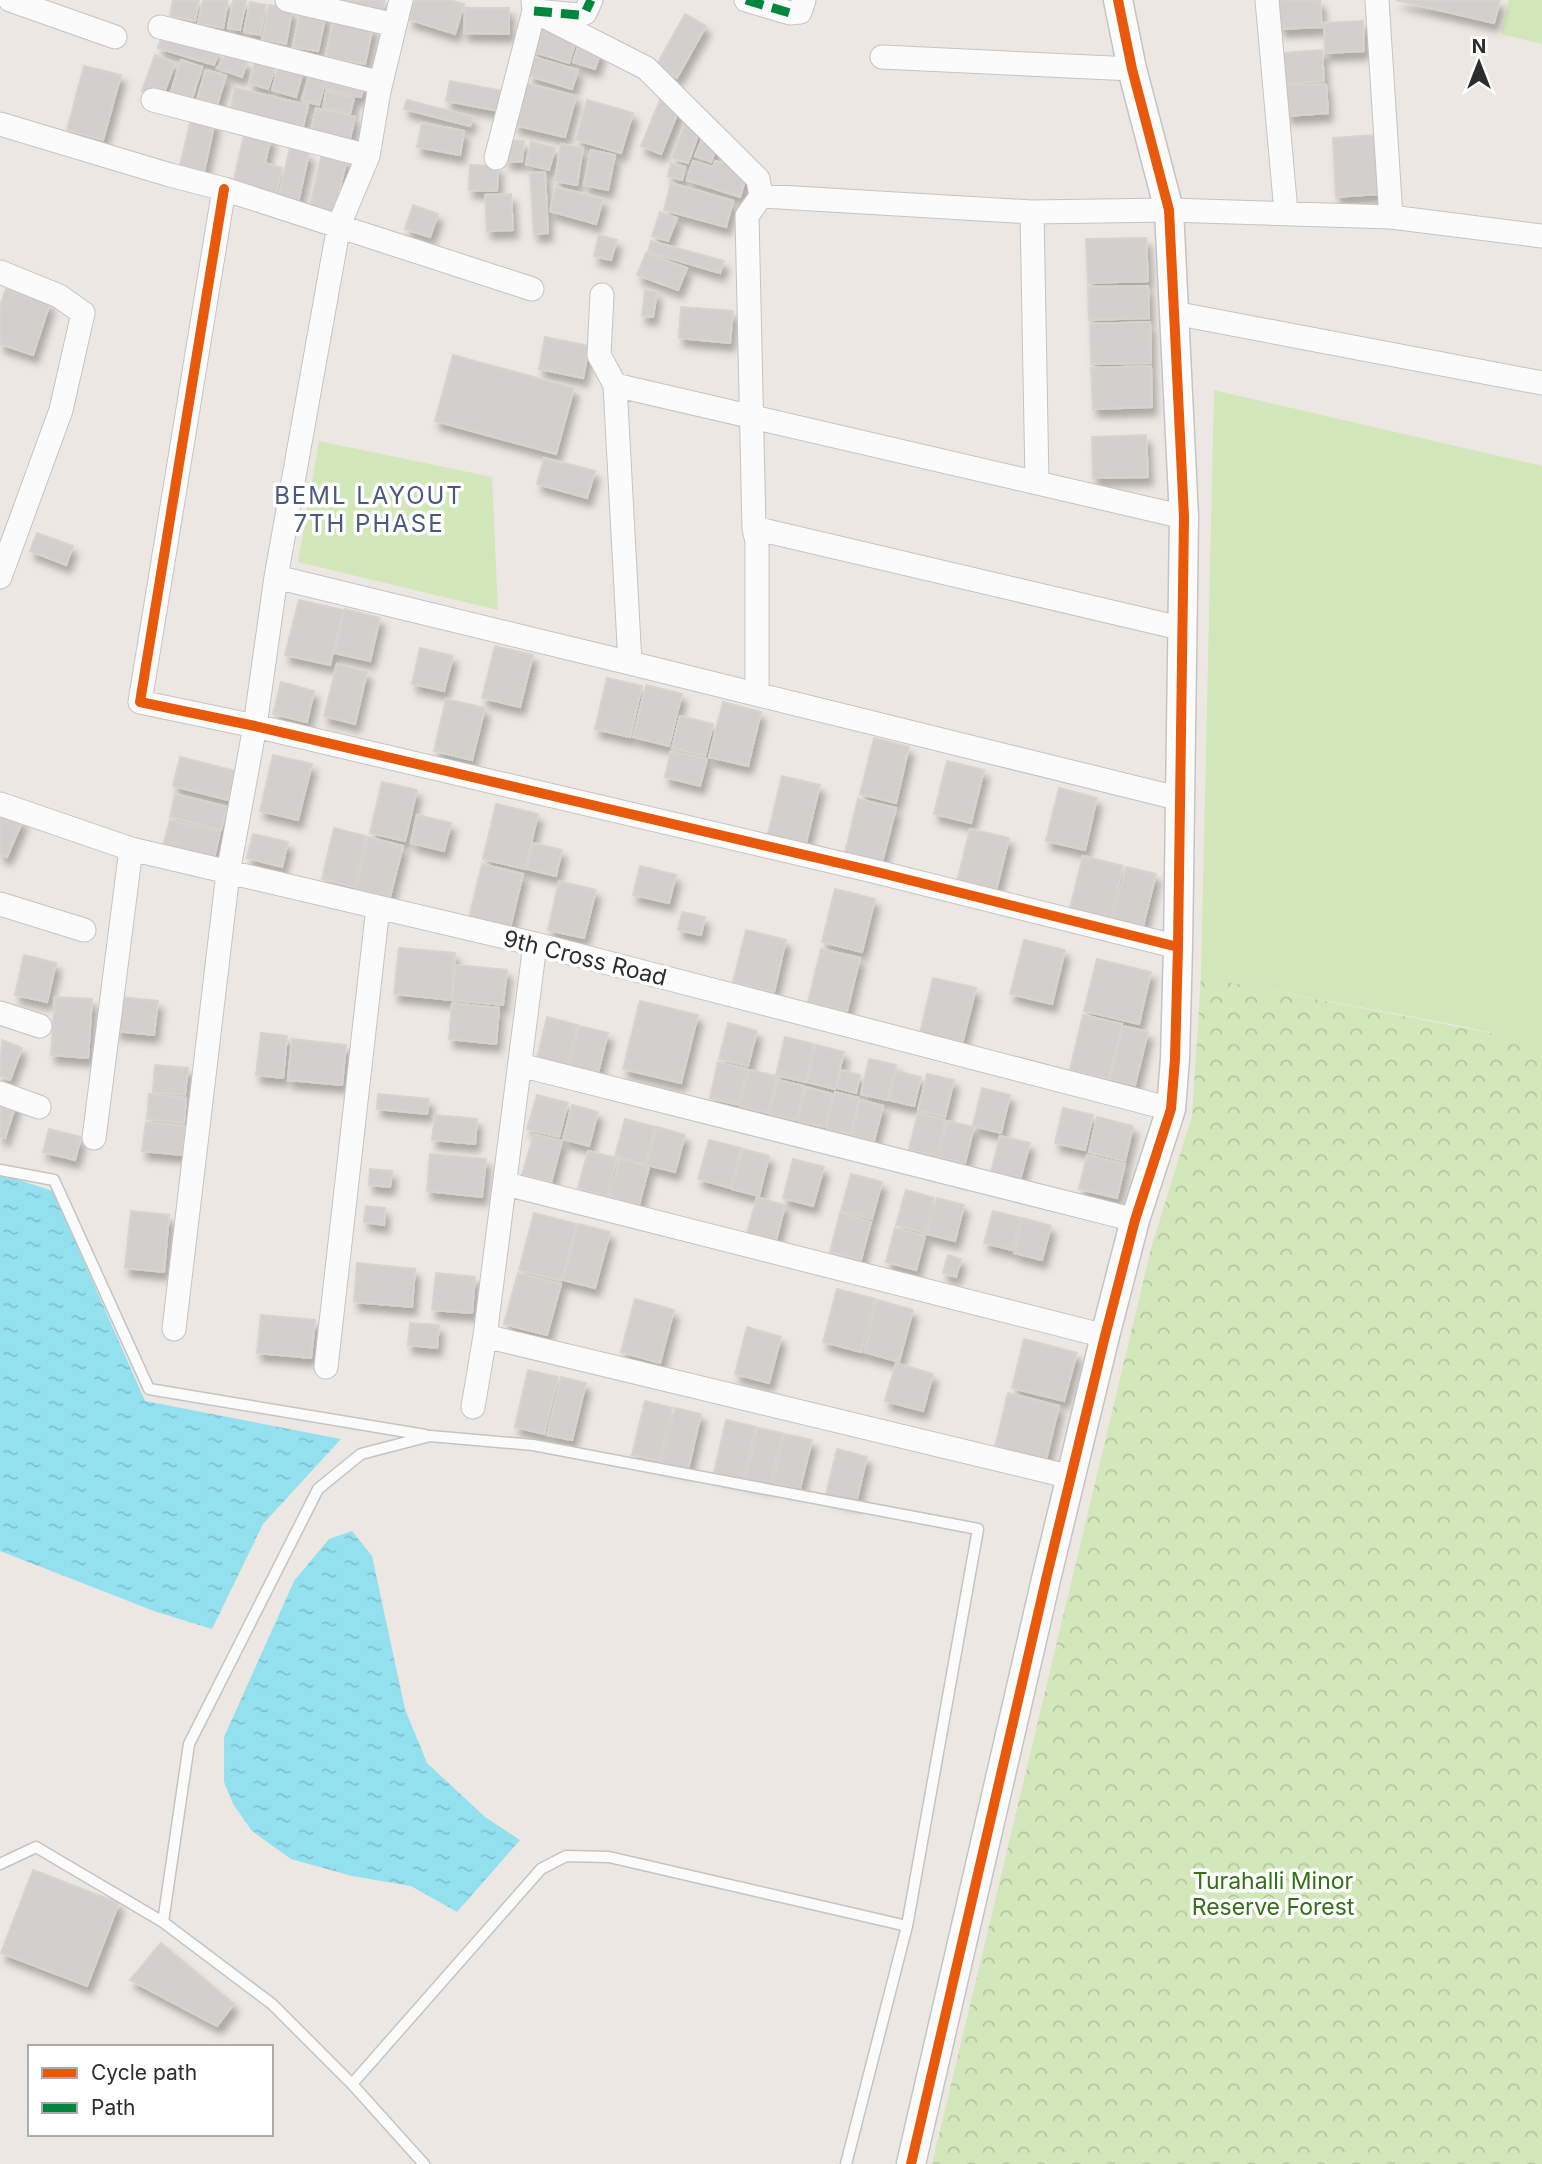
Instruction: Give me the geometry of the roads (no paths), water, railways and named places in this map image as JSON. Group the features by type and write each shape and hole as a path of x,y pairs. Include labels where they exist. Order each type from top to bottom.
{"street":[{"path":"10,0 115,37"},
{"path":"287,0 395,24"},
{"path":"174,1329 228,873 255,726 276,577 339,225 368,156 381,83 401,0"},
{"path":"534,5 579,15 585,13 591,0"},
{"path":"746,0 790,13 800,12 804,0"},
{"path":"911,2164 1105,1336 1135,1220 1171,1109 1178,947 1184,517 1169,210 1132,69 1118,0"},
{"path":"1267,0 1286,212"},
{"path":"1377,0 1391,217"},
{"path":"496,158 534,5"},
{"path":"534,5 646,68 758,179 761,196 747,216 754,528 757,542 757,693"},
{"path":"160,27 381,83"},
{"path":"882,57 1132,69"},
{"path":"153,100 368,156"},
{"path":"0,124 224,189 532,289"},
{"path":"224,189 140,702 255,726 846,865 1178,947"},
{"path":"761,196 1032,212 1169,210 1391,217 1542,236"},
{"path":"1032,212 1037,482"},
{"path":"0,272 59,296 83,313 61,410 9,524 0,577"},
{"path":"602,295 599,355 615,385 630,663"},
{"path":"1174,313 1542,383"},
{"path":"615,385 1184,517"},
{"path":"754,528 1184,629"},
{"path":"276,577 1181,799"},
{"name":"9th Cross Road","path":"0,804 131,849 535,944 1171,1109"},
{"path":"94,1139 131,849"},
{"path":"0,904 84,930"},
{"path":"326,1367 378,907"},
{"path":"473,1406 506,1184 535,944"},
{"path":"0,1013 40,1027"},
{"path":"520,1065 1135,1220"},
{"path":"0,1093 39,1107"},
{"path":"506,1184 1105,1336"},
{"path":"485,1336 1071,1477"}],"lane":[{"path":"0,1170 54,1180 149,1389 430,1436 533,1445 978,1529 907,1926 846,2164"},
{"path":"163,1922 190,1744 318,1489 361,1454 430,1436"},
{"path":"0,1864 36,1847 163,1922 271,2004 352,2084 424,2164"},
{"path":"352,2084 541,1869 566,1856 609,1857 907,1926"}],"water":[{"path":"0,1174 53,1191 145,1401 341,1439 263,1524 212,1629 154,1611 0,1551"},
{"path":"352,1531 372,1556 405,1709 427,1763 485,1817 520,1840 457,1912 411,1886 352,1876 291,1859 252,1831 233,1804 224,1782 224,1737 294,1581 329,1539"}],"district":[{"name":"BEML LAYOUT 7TH PHASE","path":"369,509"}],"park label":[{"name":"Turahalli Minor Reserve Forest","path":"1273,1894"}]}
